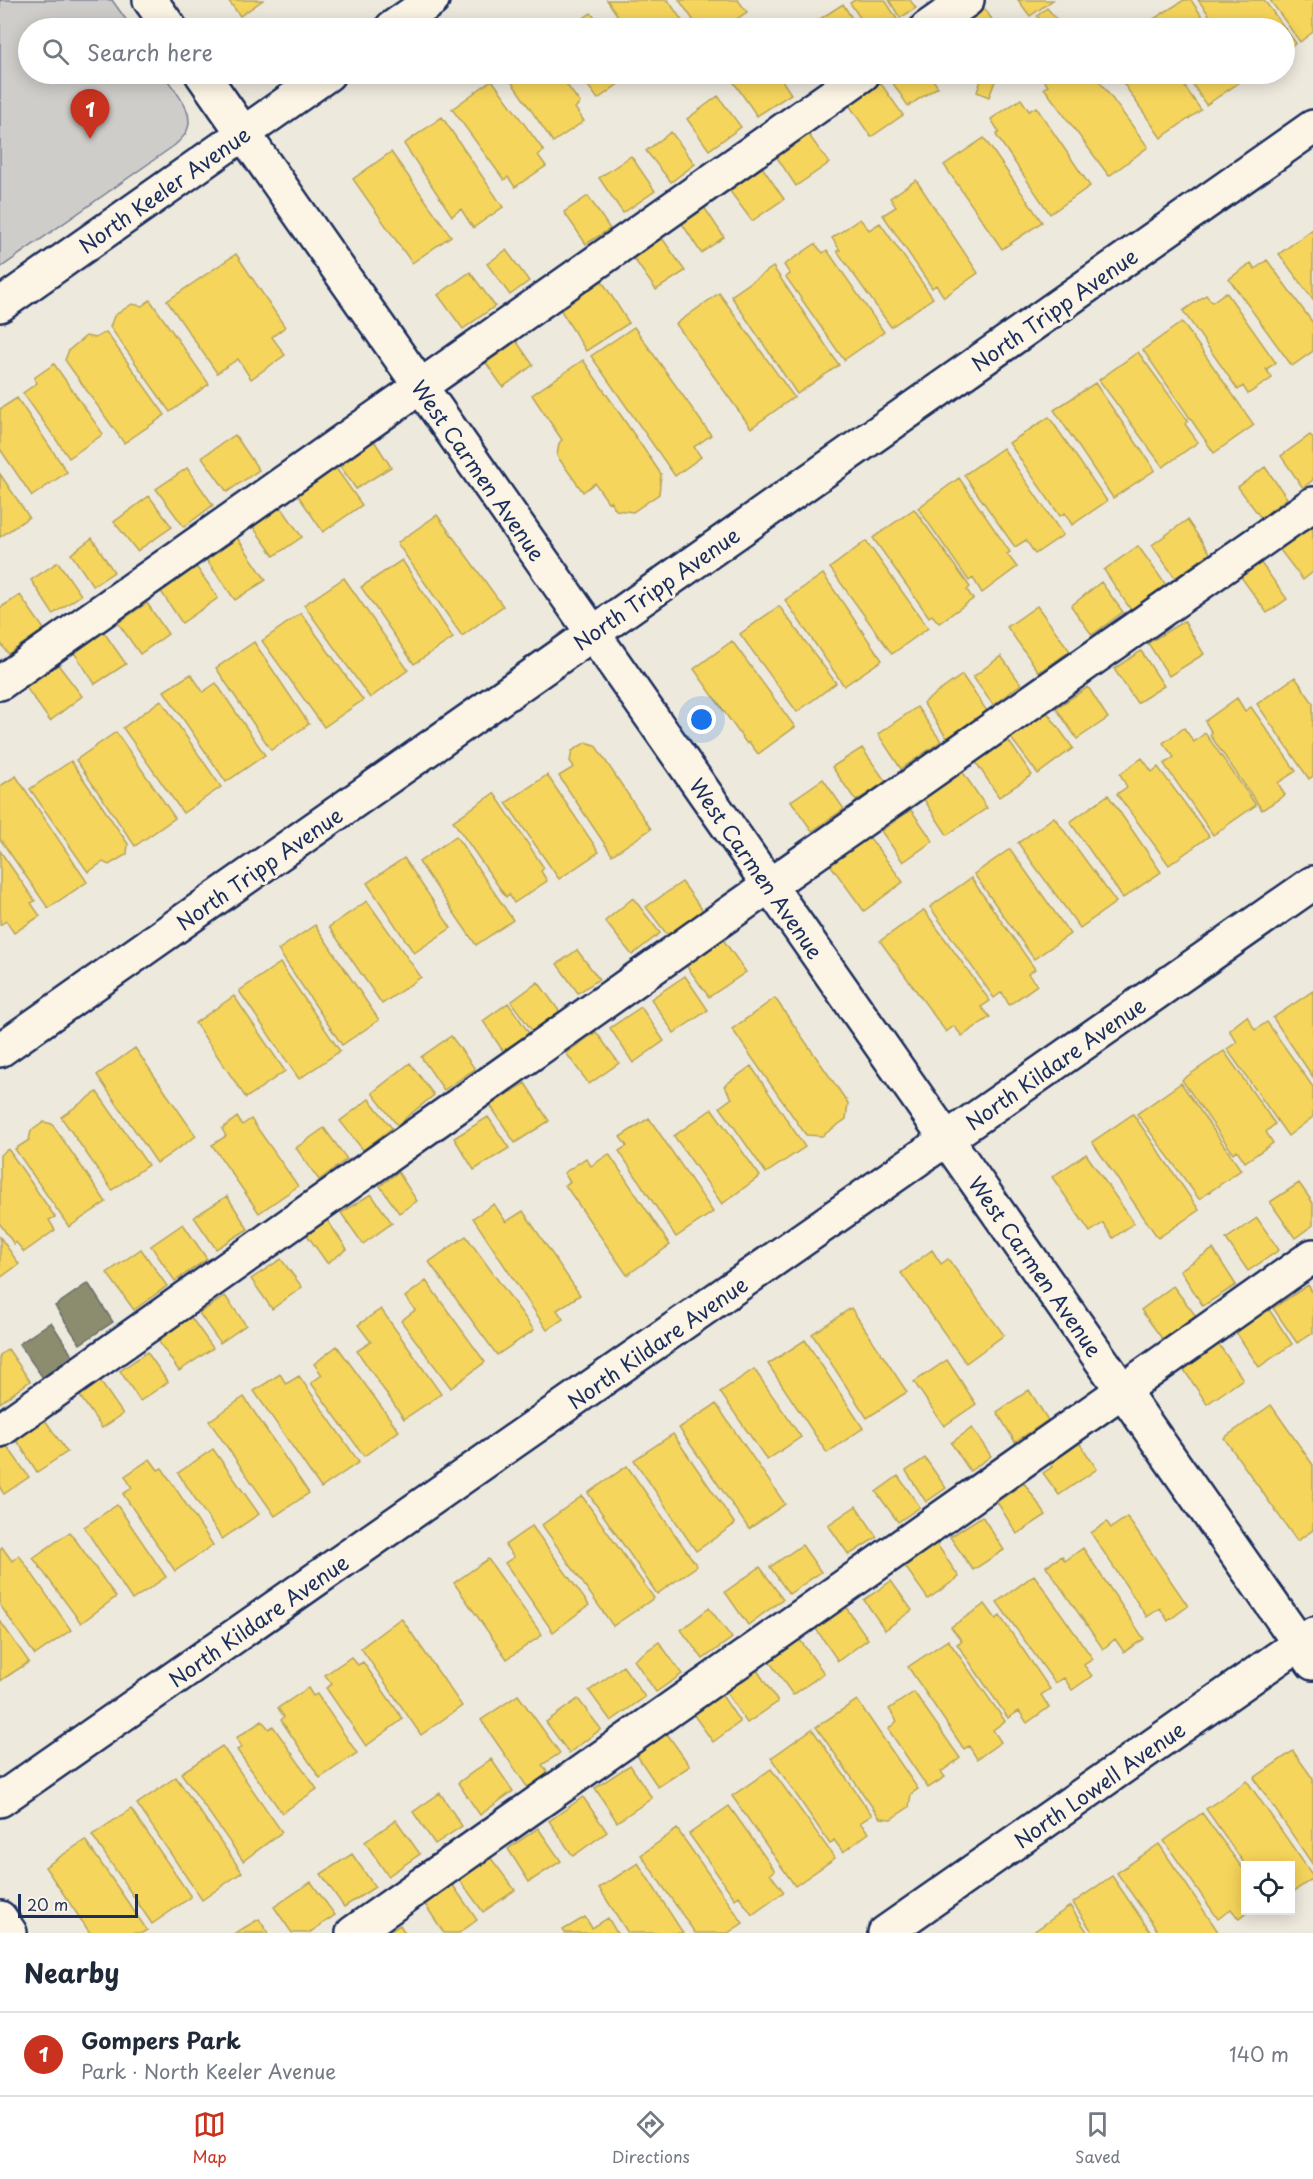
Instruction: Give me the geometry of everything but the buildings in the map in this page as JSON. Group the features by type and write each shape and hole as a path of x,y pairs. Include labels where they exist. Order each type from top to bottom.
{"street":[{"path":"150,0 163,18"},
{"path":"406,18 432,0"},
{"path":"941,18 967,0"},
{"name":"West Carmen Avenue","path":"209,84 1122,1390 1309,1647"},
{"name":"North Keeler Avenue","path":"0,305 314,84"},
{"path":"0,683 849,84"},
{"name":"North Tripp Avenue","path":"0,1050 1313,127"},
{"path":"0,1430 769,885 1313,504"},
{"name":"North Kildare Avenue","path":"0,1800 1313,883"},
{"path":"352,1933 1313,1256"},
{"name":"North Lowell Avenue","path":"885,1933 1309,1647"},
{"path":"0,1918 10,1933"}],"shaded area":[{"path":"0,0 112,0 125,18 18,18 18,84 170,84 187,110 189,118 185,134 175,145 0,268"}],"place":[{"name":"Gompers Park","path":"90,139"}]}
